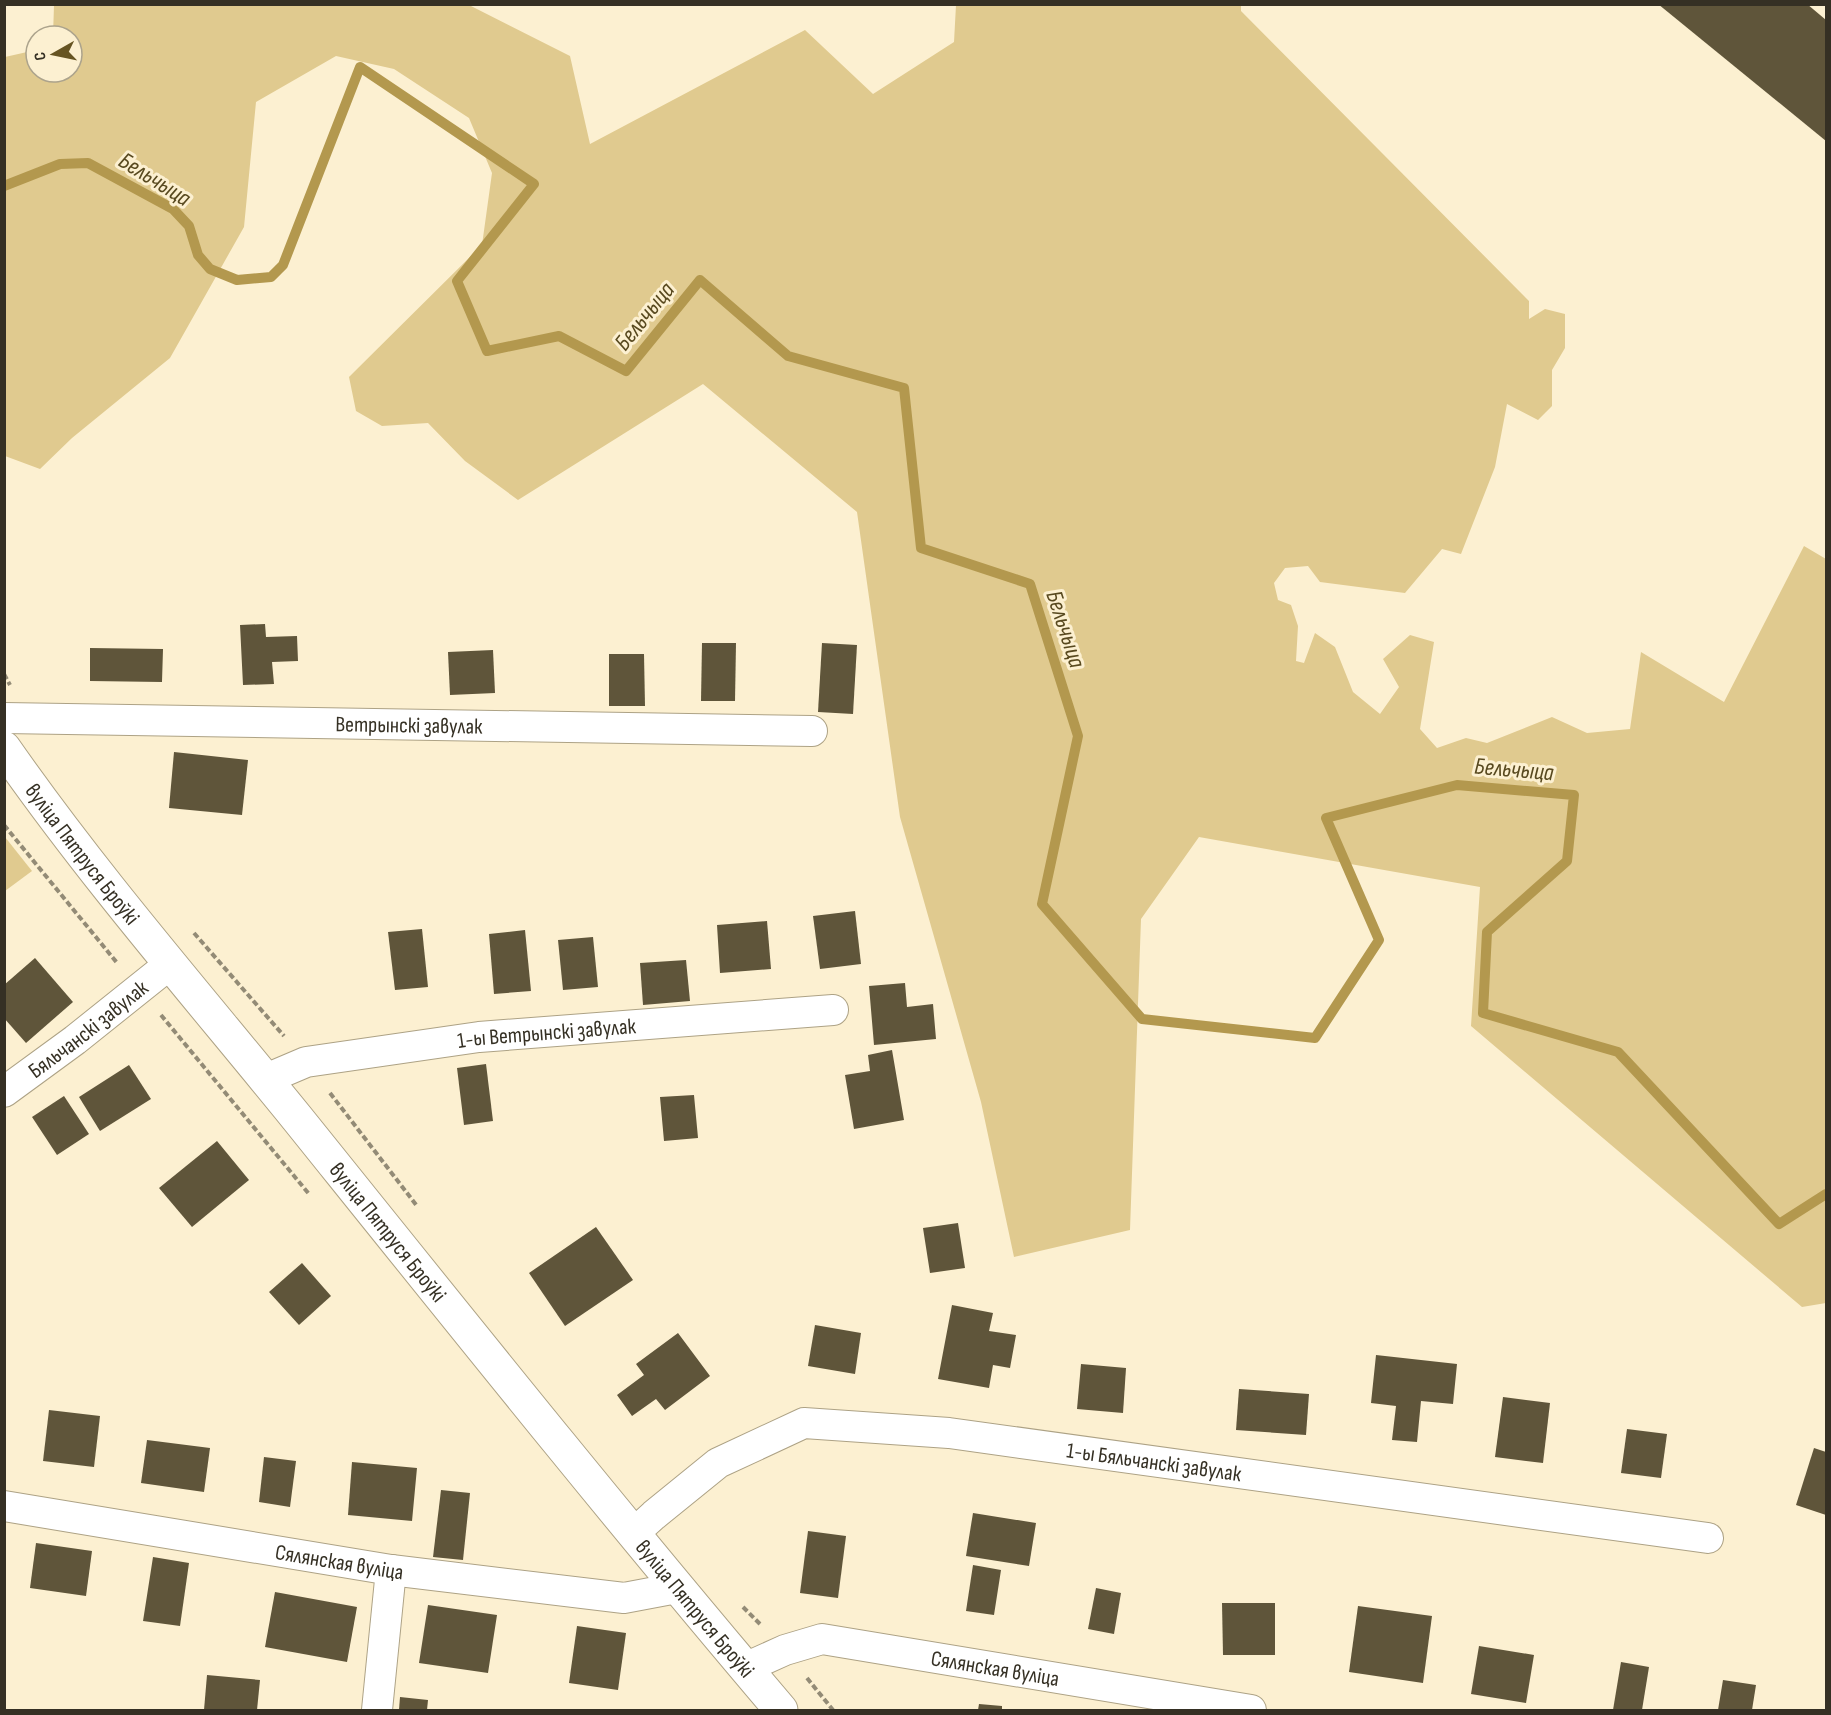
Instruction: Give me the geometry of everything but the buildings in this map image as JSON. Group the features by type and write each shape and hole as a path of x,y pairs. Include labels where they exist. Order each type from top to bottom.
{"main road":[{"name":"вуліца Пятруся Броўкі","path":"4,748 45,806 170,964 677,1588 781,1710"}],"street":[{"name":"Ветрынскі завулак","path":"4,718 812,731"},
{"name":"Бяльчанскі завулак","path":"4,1092 75,1040 170,964"},
{"name":"1-ы Ветрынскі завулак","path":"266,1080 306,1062 478,1037 833,1010"},
{"name":"1-ы Бяльчанскі завулак","path":"633,1534 718,1463 804,1423 949,1433 1708,1538"},
{"name":"Сялянская вуліца","path":"4,1506 391,1570 624,1598 677,1588"},
{"path":"376,1710 391,1570"},
{"name":"Сялянская вуліца","path":"745,1668 785,1650 822,1639 1251,1710"}],"shaded area":[{"path":"54,5 469,5 570,56 590,144 805,30 873,94 954,42 956,5 1241,5 1241,11 1529,301 1529,319 1545,309 1565,314 1565,348 1552,370 1552,406 1538,420 1507,404 1495,467 1461,554 1442,549 1405,593 1320,582 1308,566 1285,568 1274,583 1278,600 1291,605 1298,626 1296,661 1304,663 1315,633 1335,647 1353,692 1380,714 1399,687 1383,659 1410,635 1434,642 1420,729 1437,748 1466,738 1487,743 1552,717 1587,733 1630,729 1641,652 1724,702 1804,546 1826,559 1826,1303 1802,1307 1471,1026 1480,887 1199,837 1141,919 1130,1230 1014,1257 981,1102 900,817 857,512 703,384 518,500 465,461 428,423 382,426 356,411 349,377 482,245 492,173 469,118 394,69 336,56 256,102 244,227 170,358 72,438 40,469 5,456 5,57 24,53 24,84 84,84 84,24 53,24"},
{"path":"5,837 32,871 4,891"}],"waterway":[{"name":"Бельчыца","path":"4,186 60,164 88,163 173,209 189,226 198,255 210,269 237,280 271,277 283,265 360,67 534,184 457,281 487,351 559,336 626,371 700,280 788,356 904,388 921,548 1030,584 1078,736 1042,904 1142,1019 1315,1038 1379,940 1326,818 1457,785 1574,795 1567,861 1487,932 1483,1013 1618,1052 1779,1224 1826,1194"}]}
